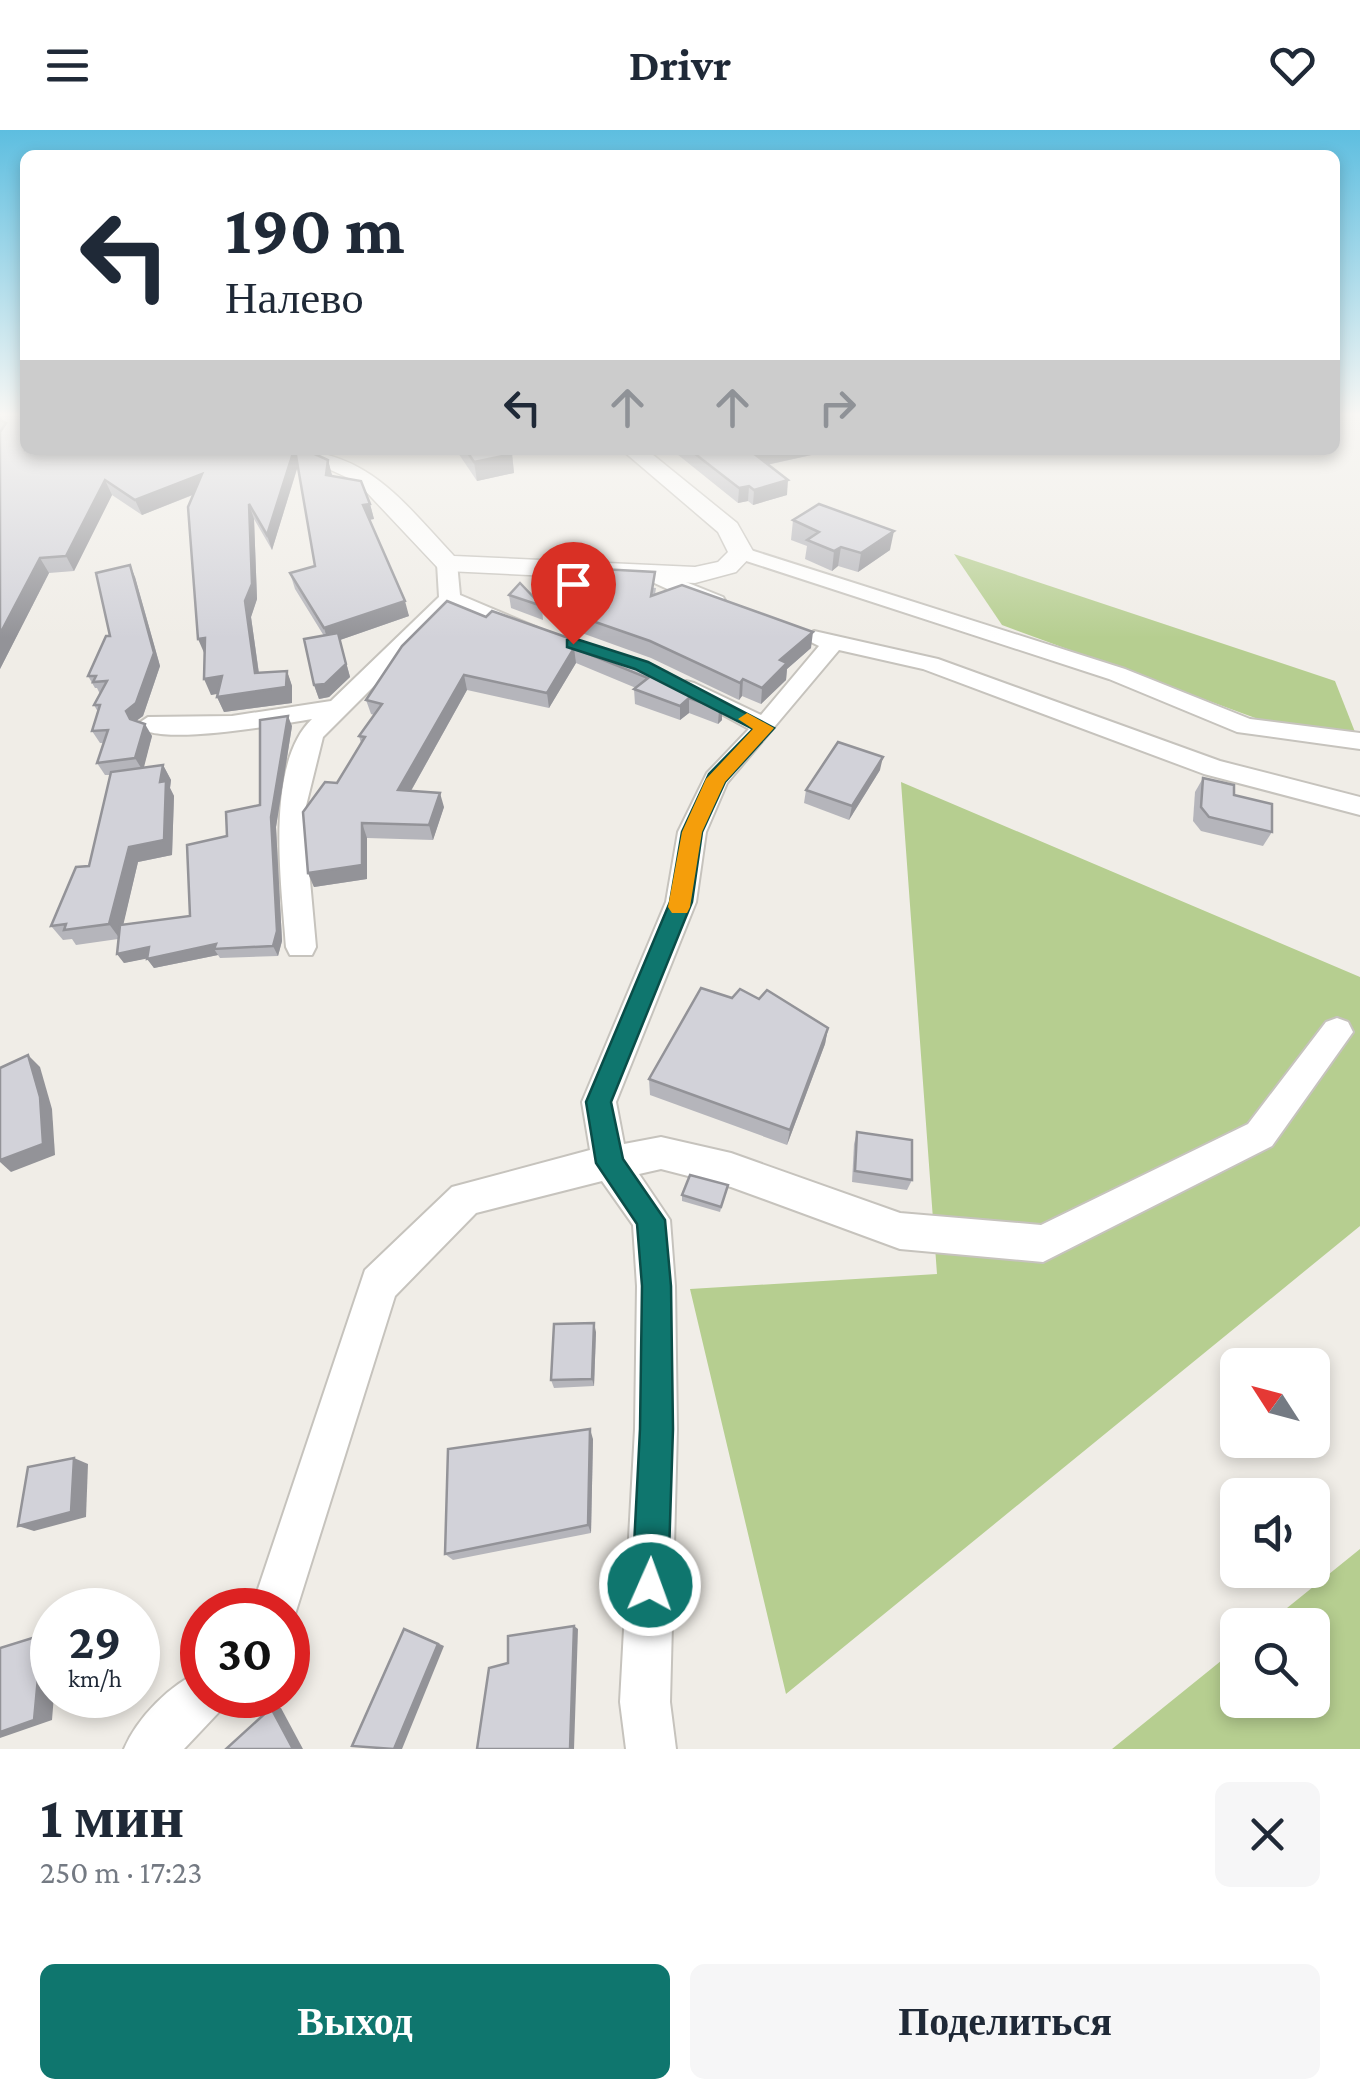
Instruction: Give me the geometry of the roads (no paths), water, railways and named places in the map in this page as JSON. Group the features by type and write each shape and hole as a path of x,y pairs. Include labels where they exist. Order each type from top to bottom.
{"street":[{"path":"302,948 291,814 311,734 450,598 448,563 375,488"},
{"path":"679,488 728,528 740,554 1117,674 1246,726 1360,741"},
{"path":"448,563 696,575 727,567 740,554"},
{"path":"646,572 733,609"},
{"path":"450,598 556,638"},
{"path":"651,1749 645,1702 656,1429 656,1286 651,1220 610,1163 598,1102 681,902 692,832 716,779 765,728 815,638 930,664 1213,768 1360,806"},
{"path":"666,678 765,728"},
{"path":"148,725 232,724 338,707"},
{"path":"281,1588 378,1284 465,1199 661,1153 730,1170 900,1231 1044,1244 1260,1135 1336,1032"},
{"path":"149,1749 180,1717"}]}
